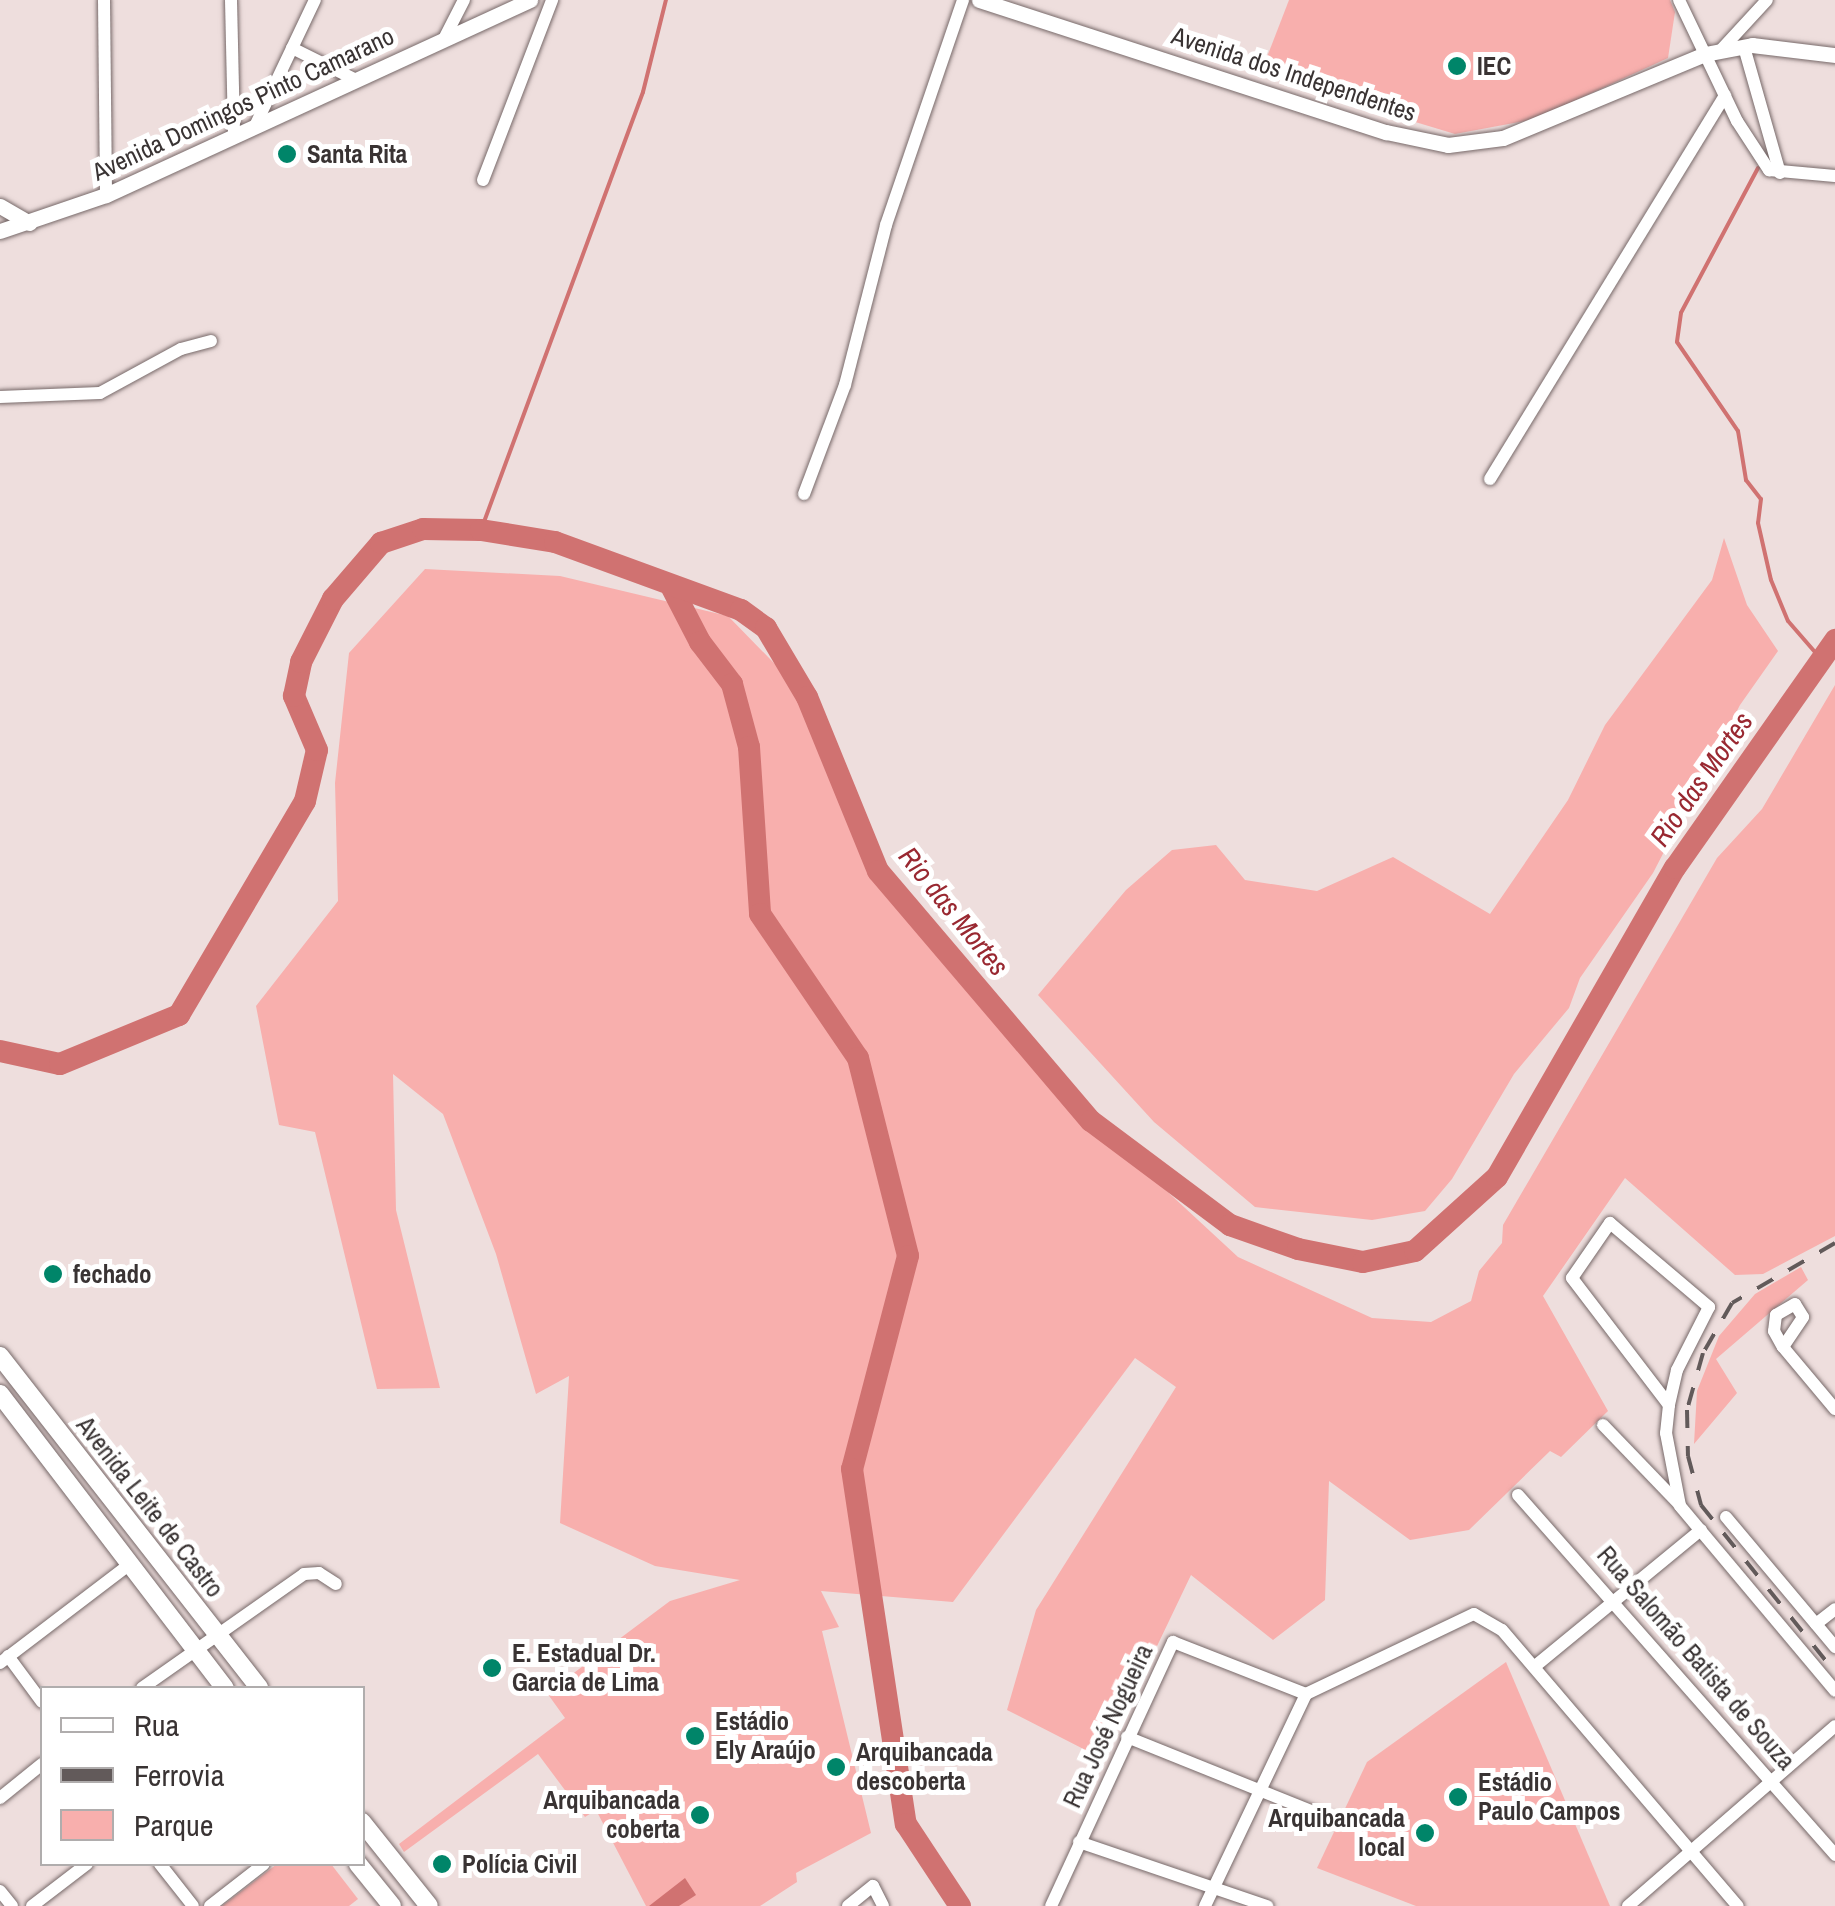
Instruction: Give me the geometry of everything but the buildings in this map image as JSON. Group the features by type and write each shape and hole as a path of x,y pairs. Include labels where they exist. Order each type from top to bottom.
{"highway":[{"name":"Avenida Leite de Castro","path":"0,1356 257,1686"},
{"name":"Avenida Leite de Castro","path":"0,1394 223,1686"},
{"path":"365,1826 429,1906"},
{"path":"360,1866 392,1906"}],"main road":[{"name":"Avenida Domingos Pinto Camarano","path":"0,231 106,195 530,0"},
{"name":"Avenida dos Independentes","path":"979,0 1386,132 1448,145 1504,138 1712,53 1744,47 1835,55"},
{"path":"0,206 25,225 0,248"}],"street":[{"path":"104,0 106,195"},
{"path":"231,0 234,137"},
{"path":"256,124 315,0"},
{"path":"444,39 464,0"},
{"path":"483,180 552,0"},
{"path":"804,494 846,386 886,225 963,0"},
{"path":"1679,0 1712,53 1725,94 1758,157 1780,174 1835,176"},
{"path":"1712,53 1767,0"},
{"path":"1744,47 1780,174"},
{"path":"292,48 356,80"},
{"path":"1490,479 1725,94"},
{"path":"0,397 100,393 181,349 211,341"},
{"path":"1670,1404 1572,1278 1610,1223 1709,1307 1677,1370 1670,1404 1666,1433 1680,1506"},
{"path":"1783,1347 1835,1409"},
{"path":"1603,1426 1702,1530 1835,1691"},
{"name":"Rua Salomão Batista de Souza","path":"1518,1495 1618,1601 1835,1855"},
{"path":"1726,1517 1835,1647"},
{"path":"1534,1667 1702,1530"},
{"path":"40,1700 4,1659 130,1564"},
{"path":"145,1686 304,1574 320,1572 336,1584"},
{"path":"1816,1624 1835,1609"},
{"path":"1206,1906 1264,1791 1306,1694 1460,1616 1474,1614 1502,1630 1738,1906"},
{"name":"Rua José Nogueira","path":"1051,1906 1173,1642 1306,1694"},
{"path":"1628,1906 1835,1726"},
{"path":"1127,1737 1332,1819"},
{"path":"0,1798 40,1766"},
{"path":"1079,1842 1266,1906"},
{"path":"32,1906 84,1866"},
{"path":"162,1866 193,1906"},
{"path":"210,1906 261,1866"},
{"path":"848,1906 873,1886 883,1906"},
{"path":"0,1891 12,1906"}],"green space":[{"name":"IEC","path":"1289,0 1670,0 1675,12 1668,58 1535,119 1455,134 1260,75"},
{"path":"1724,538 1747,605 1778,651 1740,705 1653,873 1580,978 1569,1008 1514,1074 1452,1179 1425,1211 1372,1220 1255,1207 1154,1122 1038,995 1126,890 1172,850 1216,845 1245,880 1317,891 1393,857 1490,914 1568,800 1605,725 1712,580"},
{"path":"425,569 560,576 728,616 807,697 878,871 1091,1121 1238,1257 1372,1318 1431,1322 1471,1301 1479,1271 1502,1243 1503,1225 1717,858 1762,809 1835,685 1835,1236 1763,1274 1735,1275 1625,1178 1543,1296 1608,1411 1561,1457 1550,1451 1469,1530 1410,1540 1329,1481 1325,1600 1273,1640 1191,1575 1103,1759 1007,1710 1036,1610 1176,1387 1135,1358 953,1602 821,1591 839,1627 822,1631 871,1833 796,1873 797,1882 760,1906 646,1906 596,1810 585,1817 538,1754 404,1852 399,1844 565,1718 547,1693 670,1601 740,1580 655,1566 560,1523 569,1376 536,1394 496,1254 443,1114 393,1074 396,1210 440,1388 377,1389 315,1132 279,1125 256,1006 338,901 335,783 349,653"},
{"path":"1801,1267 1808,1280 1716,1359 1737,1393 1694,1444 1697,1391 1719,1336 1755,1294"},
{"name":"Estádio Paulo Campos","path":"1506,1662 1610,1906 1416,1906 1317,1868 1367,1762"},
{"path":"274,1866 333,1866 358,1899 349,1906 222,1906"}],"shaded area":[{"path":"685,1878 696,1895 679,1906 649,1906"}],"waterway":[{"path":"481,530 643,92 666,0"},
{"path":"1758,168 1681,313 1677,342 1738,431 1746,480 1761,499 1758,523 1771,580 1788,621 1821,659"},
{"name":"Rio das Mortes","path":"0,1051 60,1064 179,1015 305,801 317,750 294,696 301,662 333,599 381,543 423,529 481,530 555,542 741,610 766,628 807,697 878,871 1091,1121 1230,1225 1298,1249 1363,1262 1415,1251 1497,1177 1675,868 1835,640"},
{"path":"672,588 700,642 732,684 749,747 760,914 858,1058 908,1256 852,1469 906,1824 960,1906"}],"railway":[{"path":"1835,1243 1732,1303 1703,1353 1687,1410 1688,1456 1701,1505 1835,1672"}],"place":[{"name":"IEC","path":"1457,66"},
{"name":"Santa Rita","path":"287,154"},
{"name":"fechado","path":"53,1274"},
{"name":"E. Estadual Dr. Garcia de Lima","path":"492,1668"},
{"name":"Estádio Ely Araújo","path":"695,1736"},
{"name":"Arquibancada descoberta","path":"836,1767"},
{"name":"Estádio Paulo Campos","path":"1458,1797"},
{"name":"Arquibancada coberta","path":"700,1815"},
{"name":"Arquibancada local","path":"1425,1833"},
{"name":"Polícia Civil","path":"442,1864"}]}
